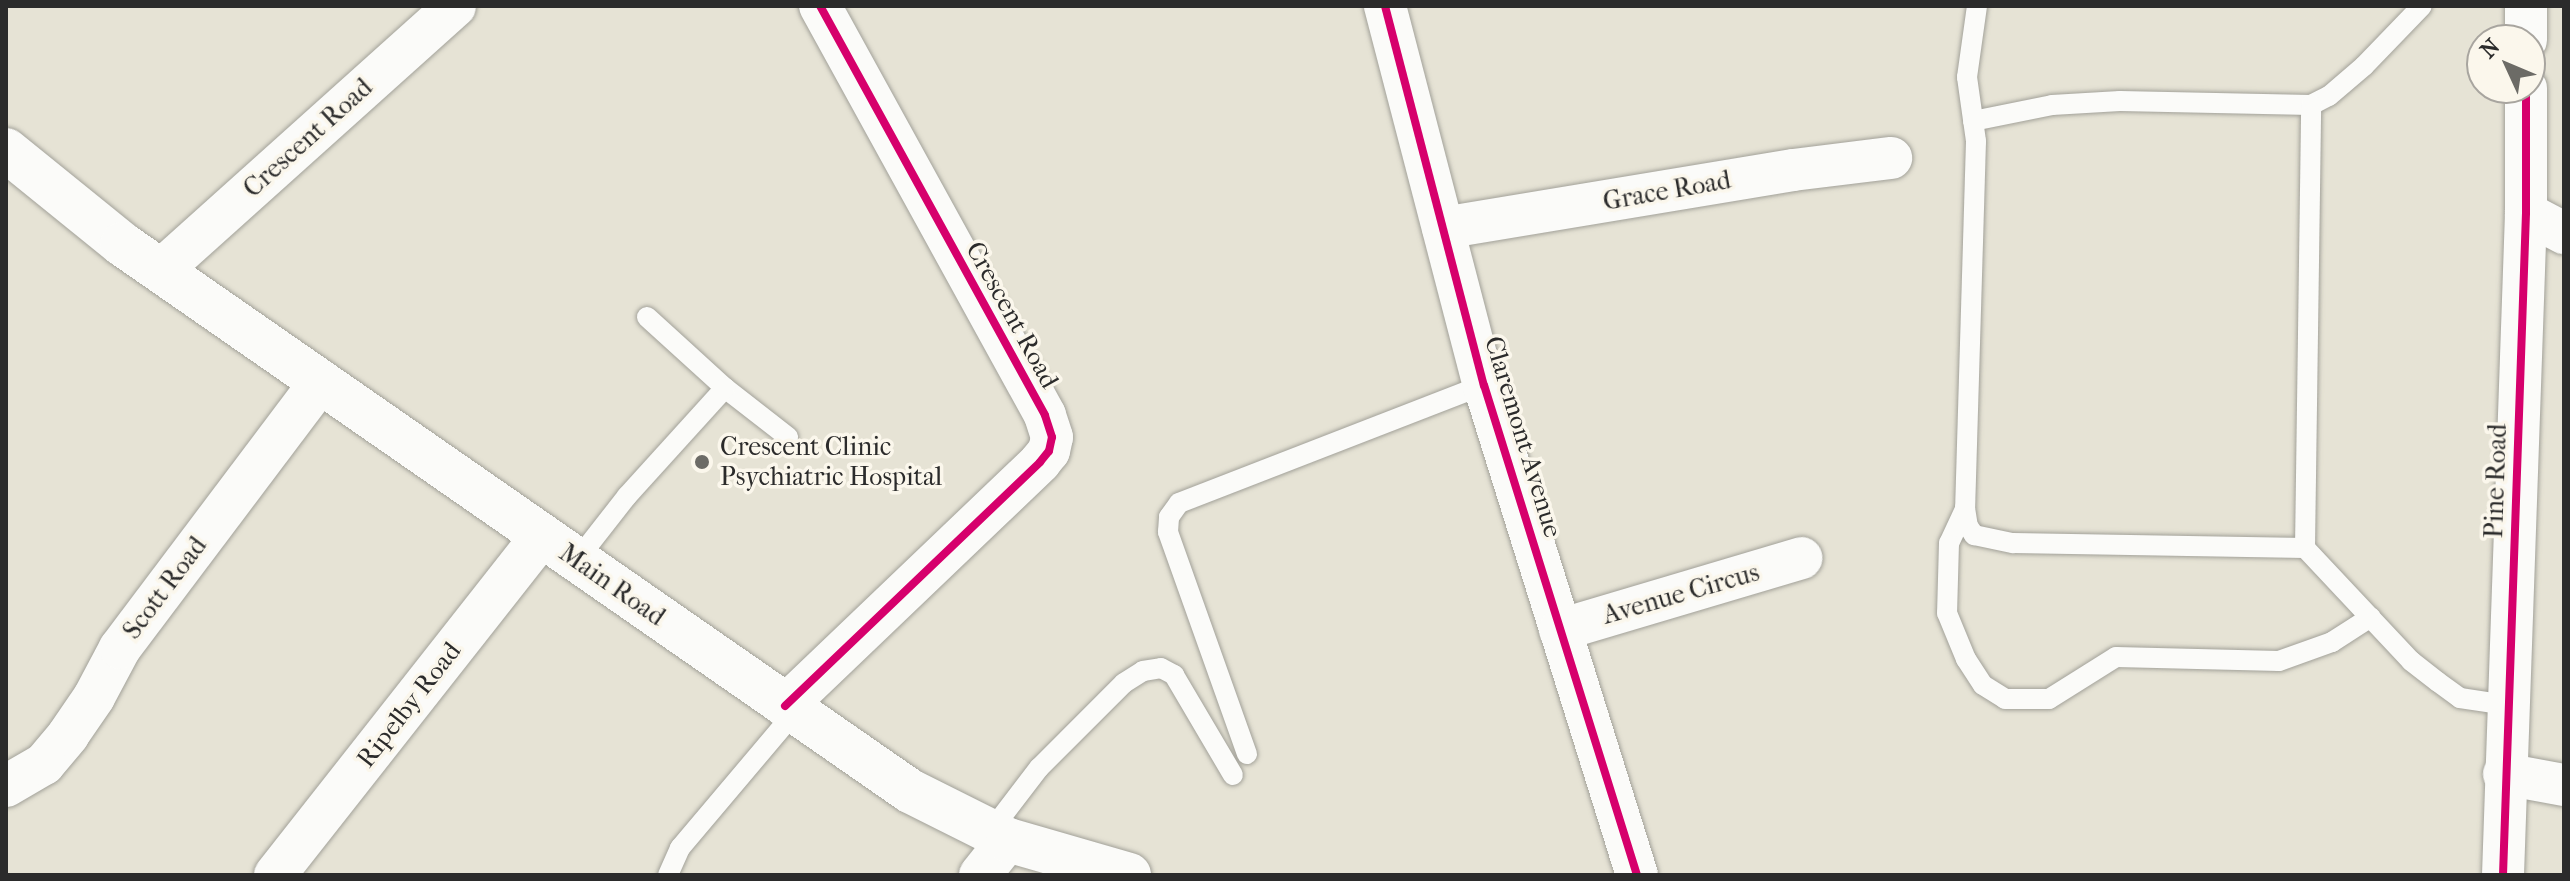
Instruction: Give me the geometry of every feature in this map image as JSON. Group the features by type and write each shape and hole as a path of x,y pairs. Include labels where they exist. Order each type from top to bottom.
{"main road":[{"name":"Main Road","path":"6,150 122,244"},
{"name":"Main Road","path":"6,179 122,244 161,270 910,791 999,836 1129,875"}],"street":[{"name":"Crescent Road","path":"161,270 455,6"},
{"name":"Crescent Road","path":"790,709 1040,462 1049,451 1052,437 1045,415 820,6"},
{"name":"Claremont Avenue","path":"1385,6 1484,385 1637,875"},
{"name":"Pine Road","path":"2503,875 2504,774 2526,213 2526,104"},
{"name":"Grace Road","path":"1443,228 1793,170 1891,158"},
{"path":"2526,213 2564,233"},
{"name":"Scott Road","path":"6,786 44,764 68,735 94,697 120,648 321,381"},
{"name":"Ripelby Road","path":"275,875 559,548"},
{"name":"Avenue Circus","path":"1560,630 1802,558"},
{"path":"2504,774 2564,785"},
{"path":"980,875 999,836"}],"lane":[{"path":"1977,6 1967,77 1976,141 1965,508 1968,526 1974,535 1987,540 2202,549 2305,548"},
{"path":"1973,121 2052,105 2120,101 2311,105 2329,96 2364,66 2422,6"},
{"path":"2311,105 2305,548 2411,661 2460,698 2507,705"},
{"path":"647,317 725,388 788,437"},
{"path":"1247,754 1168,532 1169,517 1179,503 1484,385"},
{"path":"559,548 627,496 725,388"},
{"path":"1965,508 1949,543 1947,613 1966,659 1983,685 2005,699 2049,699 2116,657 2279,661 2332,642 2371,617"},
{"path":"999,836 1039,768 1124,683 1143,671 1161,668 1174,675 1233,775"},
{"path":"668,875 680,848 790,709"}],"cycle path":[{"path":"785,706 1040,462 1049,451 1052,437 1045,415 820,6"},
{"path":"1385,6 1484,385 1637,875"},
{"path":"2503,875 2526,213 2526,104"}],"place":[{"name":"Crescent Clinic Psychiatric Hospital","path":"702,462"}]}
